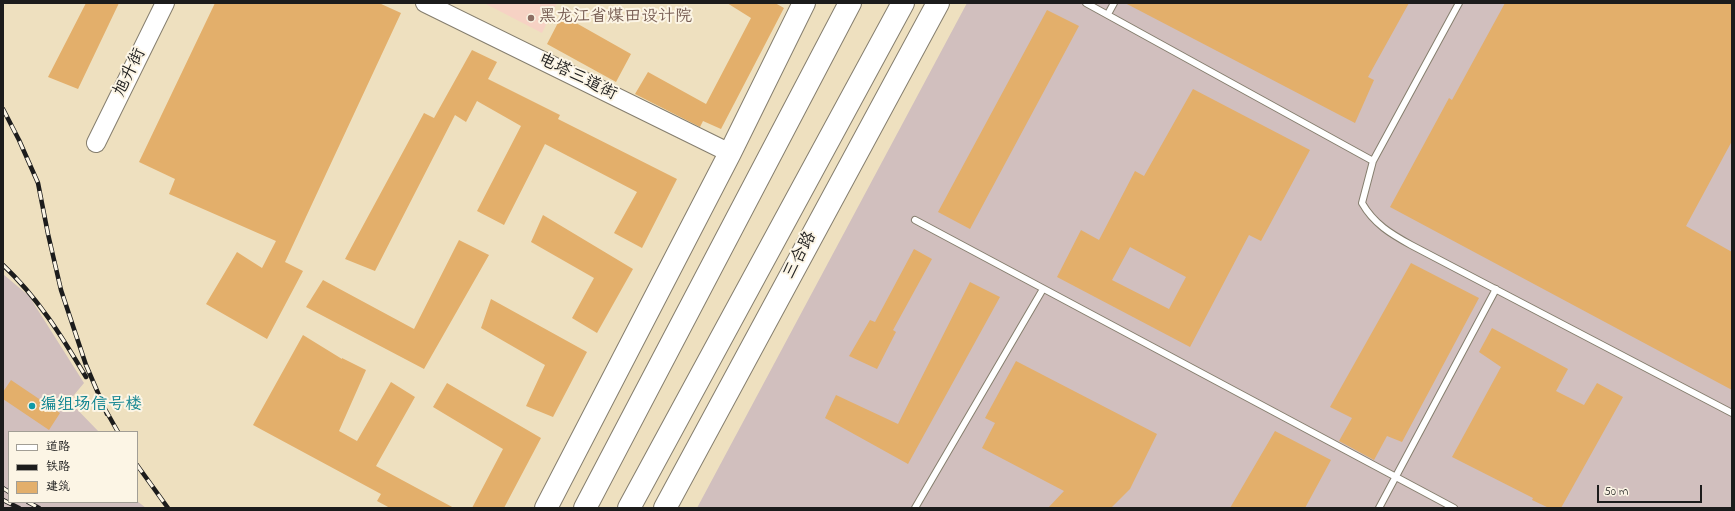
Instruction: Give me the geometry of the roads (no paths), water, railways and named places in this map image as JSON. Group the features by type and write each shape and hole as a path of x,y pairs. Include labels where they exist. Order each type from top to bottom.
{"highway":[{"path":"546,508 730,153 804,3"},
{"path":"585,508 850,3"},
{"path":"629,508 903,3"},
{"name":"三合路","path":"665,508 938,3"}],"street":[{"name":"旭升街","path":"96,143 165,3"},
{"name":"电塔三道街","path":"425,3 730,153"}],"lane":[{"path":"1086,3 1373,161"},
{"path":"1108,14 1114,3"},
{"path":"1459,3 1373,161 1362,203 1367,213 1385,230 1732,413"},
{"path":"915,220 1454,508"},
{"path":"915,508 1043,289"},
{"path":"1379,508 1496,289"}],"railway":[{"path":"3,109 19,140 38,183 61,290 86,365 107,414"},
{"path":"3,265 38,304 86,377"},
{"path":"105,409 117,431"},
{"path":"138,466 168,508"},
{"path":"3,488 8,491"},
{"path":"3,500 8,502"},
{"path":"9,503 19,508"},
{"path":"30,503 39,508"}],"place":[{"name":"黑龙江省煤田设计院","path":"531,18"},
{"name":"编组场信号楼","path":"32,406"}]}
